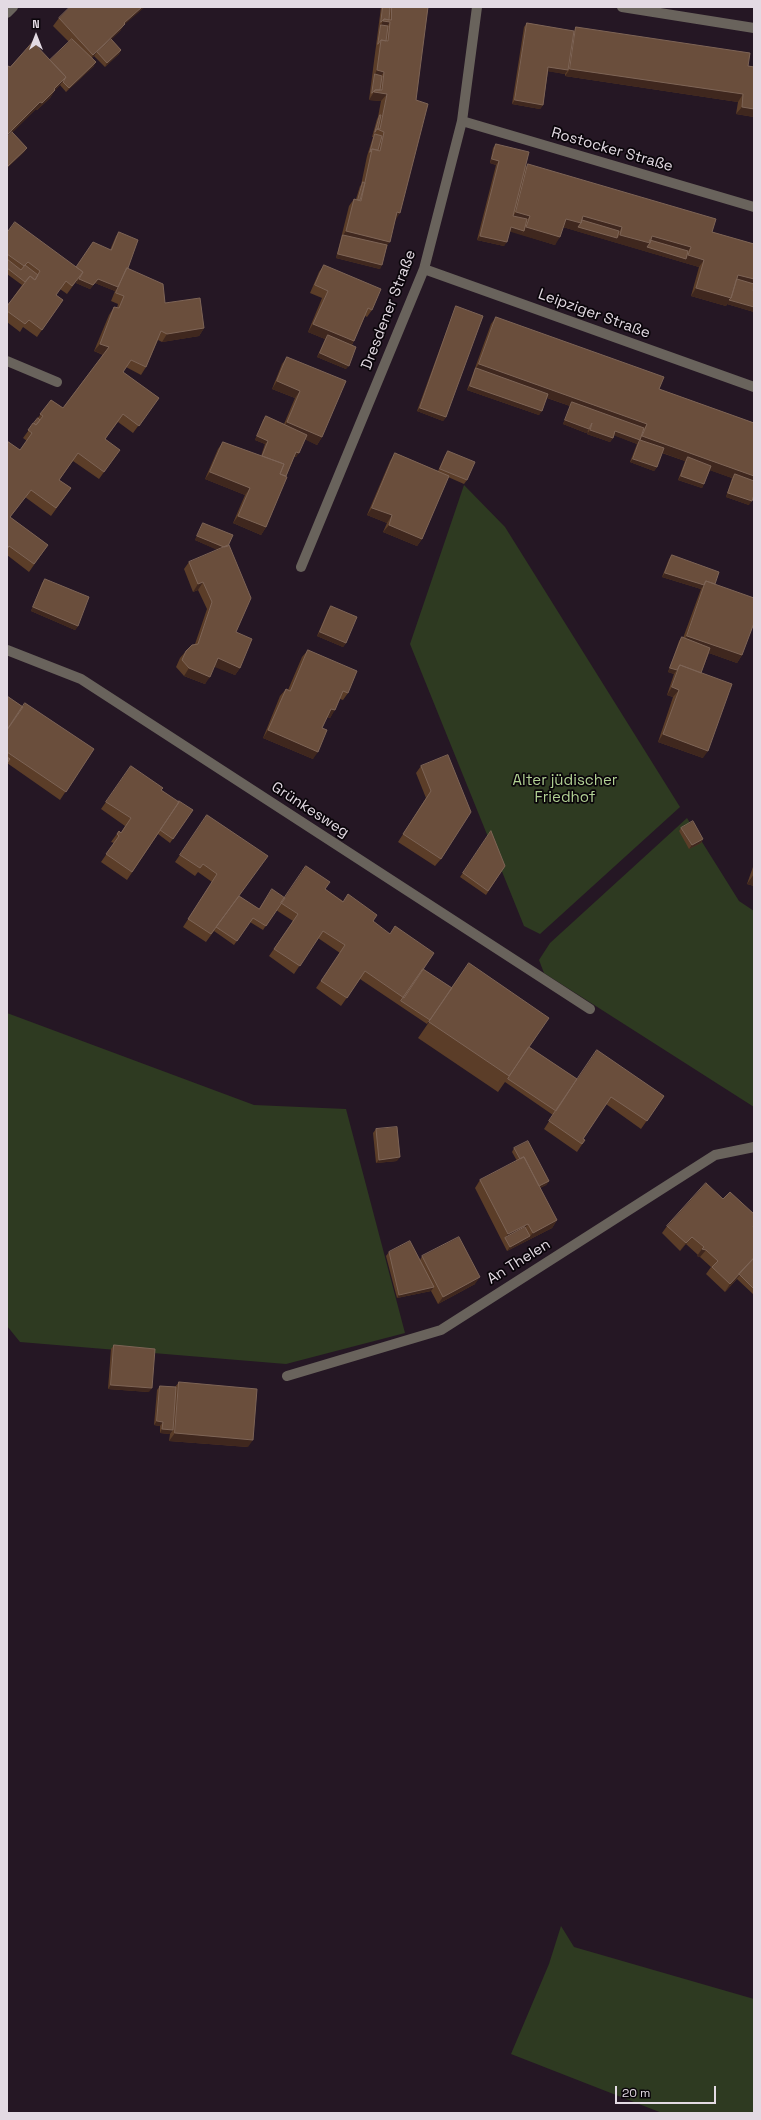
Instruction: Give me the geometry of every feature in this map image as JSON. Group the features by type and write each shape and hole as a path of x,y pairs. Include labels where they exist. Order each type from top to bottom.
{"street":[{"path":"7,13 13,7"},
{"name":"Dresdener Straße","path":"301,567 424,269 462,121 476,7"},
{"path":"622,7 754,28"},
{"name":"Rostocker Straße","path":"462,121 754,207"},
{"name":"Leipziger Straße","path":"424,269 754,387"},
{"path":"7,361 57,382"},
{"name":"Grünkesweg","path":"7,650 82,679 590,1009"},
{"name":"An Thelen","path":"287,1376 440,1330 715,1155 754,1147"}],"green space":[{"name":"Alter jüdischer Friedhof","path":"464,485 505,527 680,807 540,934 524,926 410,644"},
{"path":"687,818 739,901 754,911 754,1107 544,973 539,960 550,943"},
{"path":"7,1013 254,1105 346,1109 405,1333 286,1364 20,1342 7,1326"},
{"path":"561,1926 574,1947 754,1999 754,2113 662,2113 511,2054 549,1964"}],"building":[{"path":"70,7 142,7 93,55 59,18"},
{"path":"383,7 390,7 389,20 384,19 381,22"},
{"path":"392,7 428,7 416,100 428,104 400,213 397,212 390,242 346,231 354,199 361,201 372,149 380,151 384,132 377,129 380,129 387,94 374,92 375,90 382,90 384,72 377,70 381,40 388,41 390,22 383,21 384,19 391,20"},
{"path":"527,23 574,31 568,70 548,67 543,105 515,100"},
{"path":"381,25 388,26 386,41 381,40 378,44"},
{"path":"576,27 750,53 748,66 754,67 754,109 742,107 743,94 570,69"},
{"path":"72,39 96,62 69,88 63,82 66,77 50,60"},
{"path":"111,39 121,50 107,63 97,52"},
{"path":"33,42 66,77 42,103 40,102 7,135 7,67 10,67"},
{"path":"375,74 382,76 380,90 375,90 372,93"},
{"path":"380,115 378,129 375,132"},
{"path":"12,132 27,148 7,167 7,137"},
{"path":"375,134 382,136 378,150 372,149 370,152"},
{"path":"496,144 529,152 513,216 527,219 524,231 511,227 507,242 480,236 499,161 492,159"},
{"path":"528,164 716,219 712,232 754,244 754,279 738,275 731,298 696,288 704,260 688,255 691,247 652,236 650,243 620,235 622,227 583,216 581,223 566,219 560,237 526,227 530,216 516,212"},
{"path":"363,182 365,183 360,200 358,200"},
{"path":"582,220 619,231 617,238 578,227"},
{"path":"15,222 83,272 72,286 66,281 56,295 63,300 42,330 29,320 25,324 7,311 7,306 30,276 35,280 40,271 28,262 24,266 7,254 7,233"},
{"path":"119,232 138,240 128,268 118,287 98,279 93,285 79,279 83,272 76,267 93,242 111,250"},
{"path":"343,235 387,245 382,265 338,254"},
{"path":"650,240 688,251 686,259 647,247"},
{"path":"7,259 21,270 25,265 38,275 35,280 30,276 25,282 7,268"},
{"path":"324,265 381,289 372,310 368,308 354,341 313,324 328,291 315,285"},
{"path":"127,268 163,284 165,303 200,298 204,328 167,334 161,331 146,367 131,360 123,372 159,398 139,426 123,414 105,439 120,450 104,472 78,453 59,480 71,488 56,508 31,490 10,517 48,545 34,564 9,546 7,549 7,441 20,450 32,433 28,430 33,423 36,425 43,416 40,414 51,400 63,408 109,347 100,344 114,307 119,308 124,296 116,293"},
{"path":"737,279 754,284 754,307 729,300"},
{"path":"456,306 483,316 446,417 420,408"},
{"path":"496,317 664,377 659,389 754,423 754,476 642,436 647,424 479,364"},
{"path":"328,335 356,347 349,366 320,353"},
{"path":"287,357 346,381 322,437 287,422 300,391 277,381"},
{"path":"476,368 548,394 542,411 470,386"},
{"path":"572,402 644,428 640,440 615,431 613,438 590,430 592,423 589,429 565,420"},
{"path":"266,416 307,435 299,453 296,452 286,476 280,474 284,464 262,456 268,441 257,436"},
{"path":"38,418 40,420 36,425 34,423"},
{"path":"640,440 664,448 657,467 633,459"},
{"path":"223,442 284,464 280,474 287,477 266,527 238,516 250,488 210,472"},
{"path":"448,451 475,462 467,480 440,469"},
{"path":"395,453 449,476 422,539 389,525 392,515 372,508"},
{"path":"688,457 711,466 704,484 681,476"},
{"path":"735,474 754,481 754,495 752,501 728,493"},
{"path":"203,523 233,535 228,546 224,547 197,536"},
{"path":"229,545 251,598 236,632 252,639 240,668 218,658 210,677 189,668 182,660 186,651 192,645 198,644 212,602 203,582 198,584 189,562"},
{"path":"672,555 719,572 715,584 706,581 704,585 665,573"},
{"path":"45,579 89,597 78,626 33,607"},
{"path":"706,581 754,598 754,623 742,655 687,636"},
{"path":"331,606 357,617 346,643 320,632"},
{"path":"682,637 710,648 701,673 680,665 677,670 670,668"},
{"path":"308,650 357,671 348,693 343,691 335,710 331,709 322,728 327,730 318,752 268,730 286,689 290,691"},
{"path":"680,665 732,684 708,751 663,734 679,690 672,687"},
{"path":"7,696 23,707 7,730"},
{"path":"25,703 94,749 66,792 7,752 7,730"},
{"path":"448,755 471,812 441,859 403,834 431,791 421,766"},
{"path":"131,766 163,788 161,790 179,802 132,872 106,854 119,836 117,834 119,831 121,833 131,818 106,802"},
{"path":"179,801 193,810 173,839 160,830"},
{"path":"207,815 268,856 211,934 188,919 217,874 203,864 200,868 180,855"},
{"path":"693,821 703,839 692,845 681,828"},
{"path":"491,831 505,866 488,891 463,873"},
{"path":"306,866 330,882 325,889 343,902 348,894 377,915 373,921 390,934 395,926 434,953 404,998 365,971 347,998 321,981 345,945 323,931 300,966 274,949 298,914 281,903"},
{"path":"272,889 285,898 266,926 253,918 237,941 216,927 239,896 259,909"},
{"path":"469,963 549,1018 509,1076 429,1022"},
{"path":"423,969 452,988 430,1020 401,1001"},
{"path":"529,1047 577,1079 556,1111 508,1079"},
{"path":"597,1050 664,1096 647,1121 611,1097 583,1139 585,1140 582,1144 549,1121"},
{"path":"397,1127 400,1157 379,1160 376,1129"},
{"path":"528,1141 549,1181 539,1186 524,1157 520,1159 514,1148"},
{"path":"524,1157 557,1220 533,1233 528,1224 508,1234 480,1180"},
{"path":"706,1183 723,1199 730,1192 754,1214 754,1258 730,1284 712,1267 718,1261 706,1250 702,1249 704,1247 692,1237 686,1243 667,1226"},
{"path":"525,1227 530,1236 510,1247 505,1238"},
{"path":"459,1237 480,1277 443,1297 422,1256"},
{"path":"410,1241 434,1287 399,1295 389,1252"},
{"path":"754,1258 754,1289 739,1274"},
{"path":"114,1345 155,1349 152,1388 111,1385"},
{"path":"179,1382 257,1389 253,1440 175,1433"},
{"path":"160,1386 176,1387 173,1430 162,1429 163,1422 157,1421"}]}
